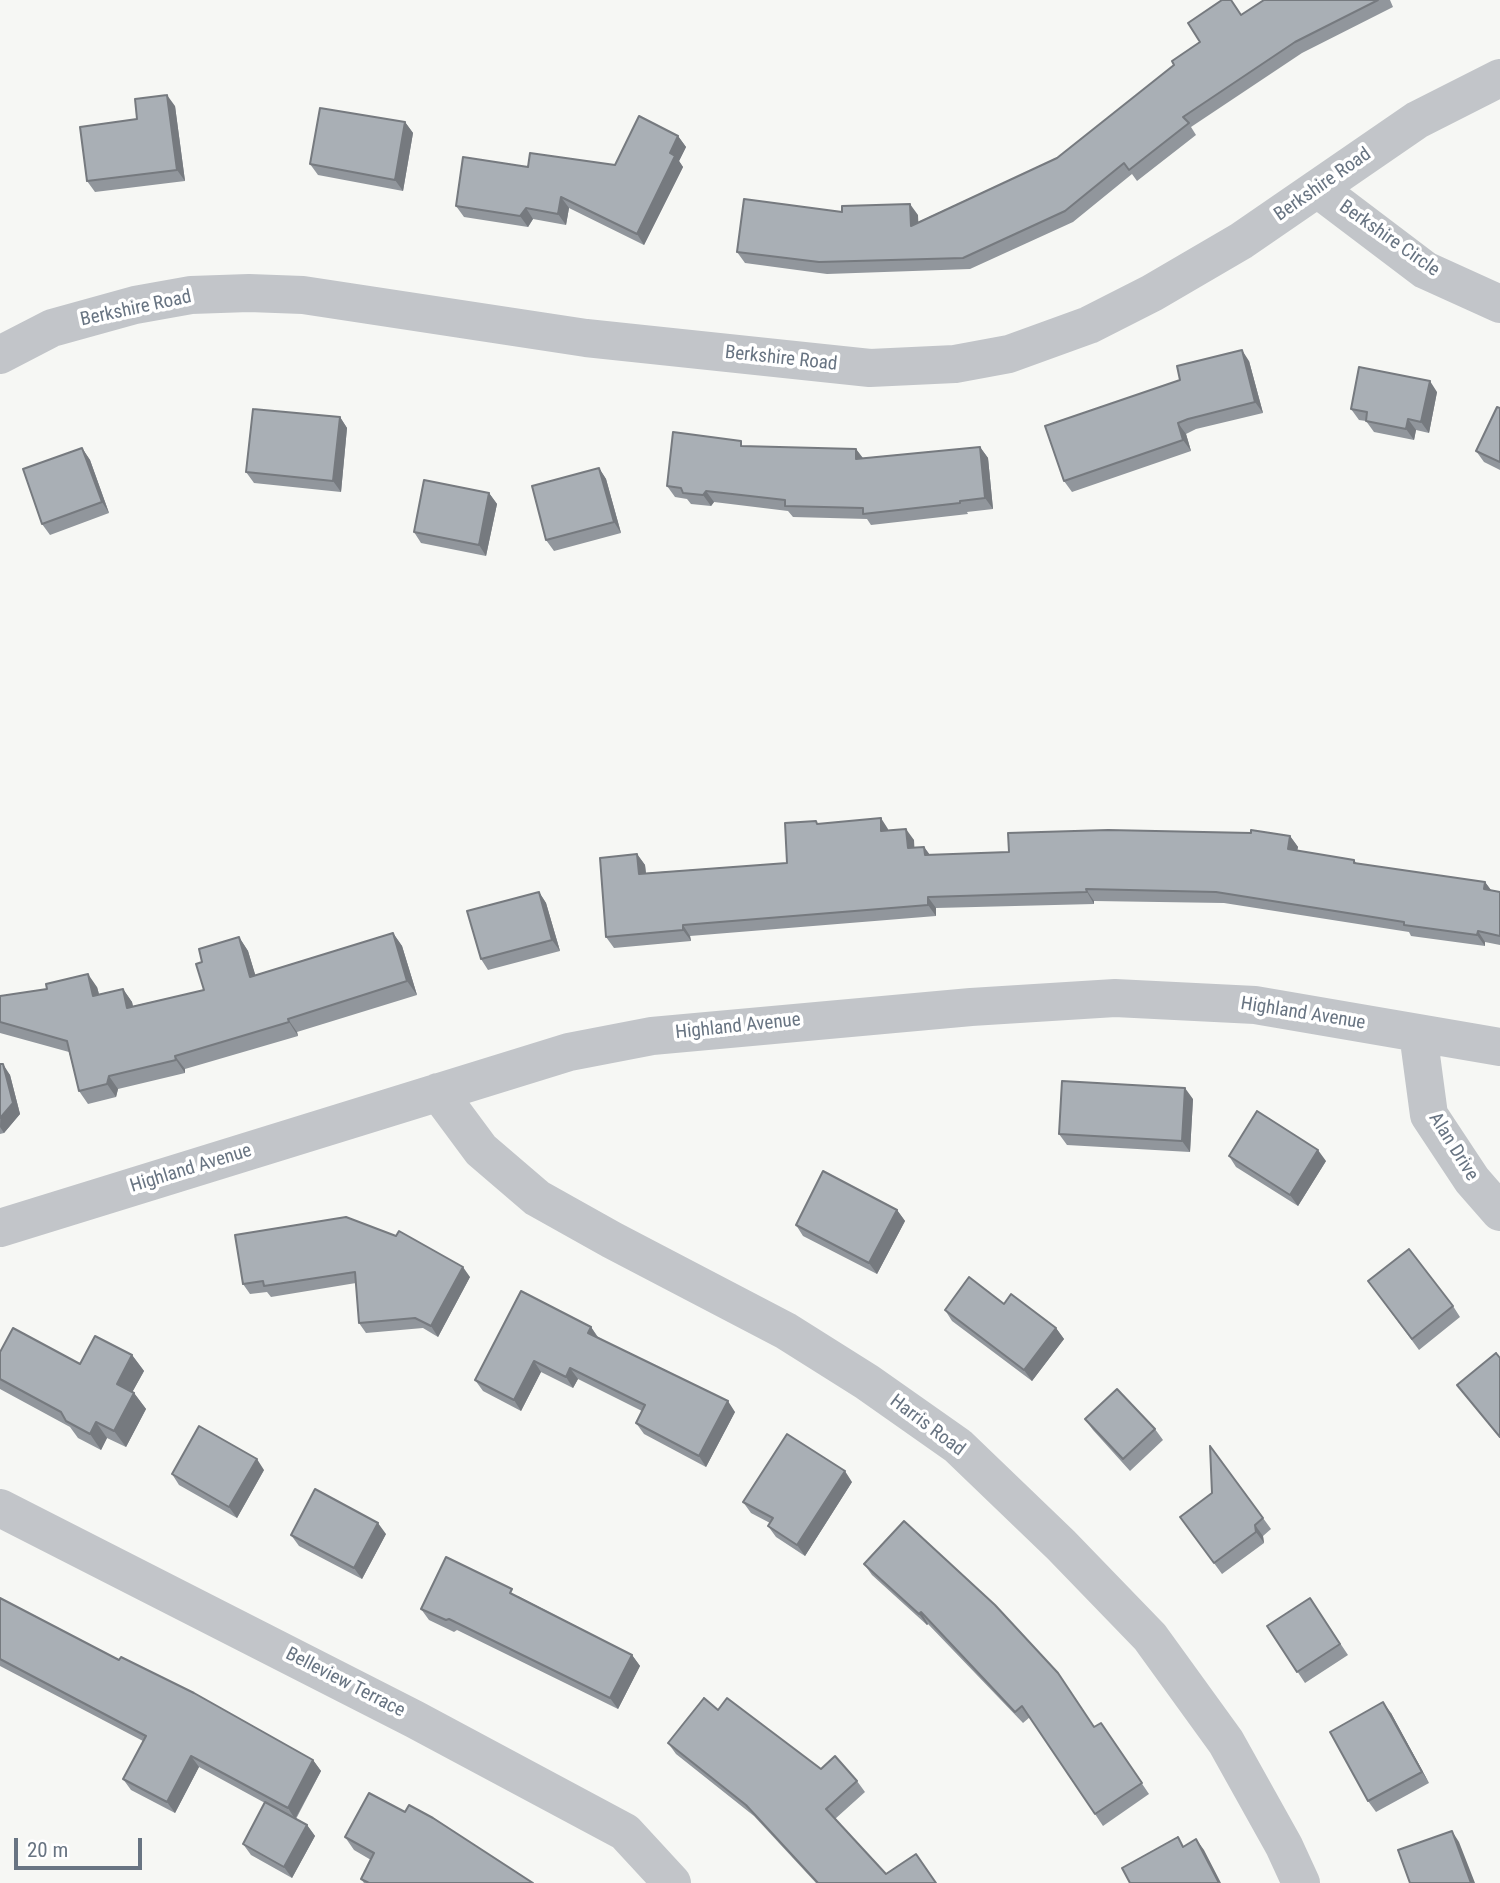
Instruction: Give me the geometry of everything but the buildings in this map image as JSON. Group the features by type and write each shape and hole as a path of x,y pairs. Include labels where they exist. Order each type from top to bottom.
{"street":[{"name":"Berkshire Road","path":"0,355 52,328 135,305 191,295 249,293 303,295 586,338 870,368 956,364 1009,354 1089,325 1152,293 1241,241 1417,120 1500,78"},
{"name":"Berkshire Circle","path":"1318,188 1425,270 1500,304"},
{"name":"Highland Avenue","path":"0,1228 569,1052 652,1036 945,1009 1102,998 1255,1005 1500,1047"},
{"name":"Alan Drive","path":"1418,1033 1429,1115 1472,1180 1500,1212"},
{"name":"Harris Road","path":"438,1092 481,1150 537,1198 786,1331 867,1382 958,1446 1061,1545 1150,1637 1226,1742 1284,1846 1301,1883"},
{"name":"Belleview Terrace","path":"0,1508 414,1718 625,1832 672,1883"}]}
